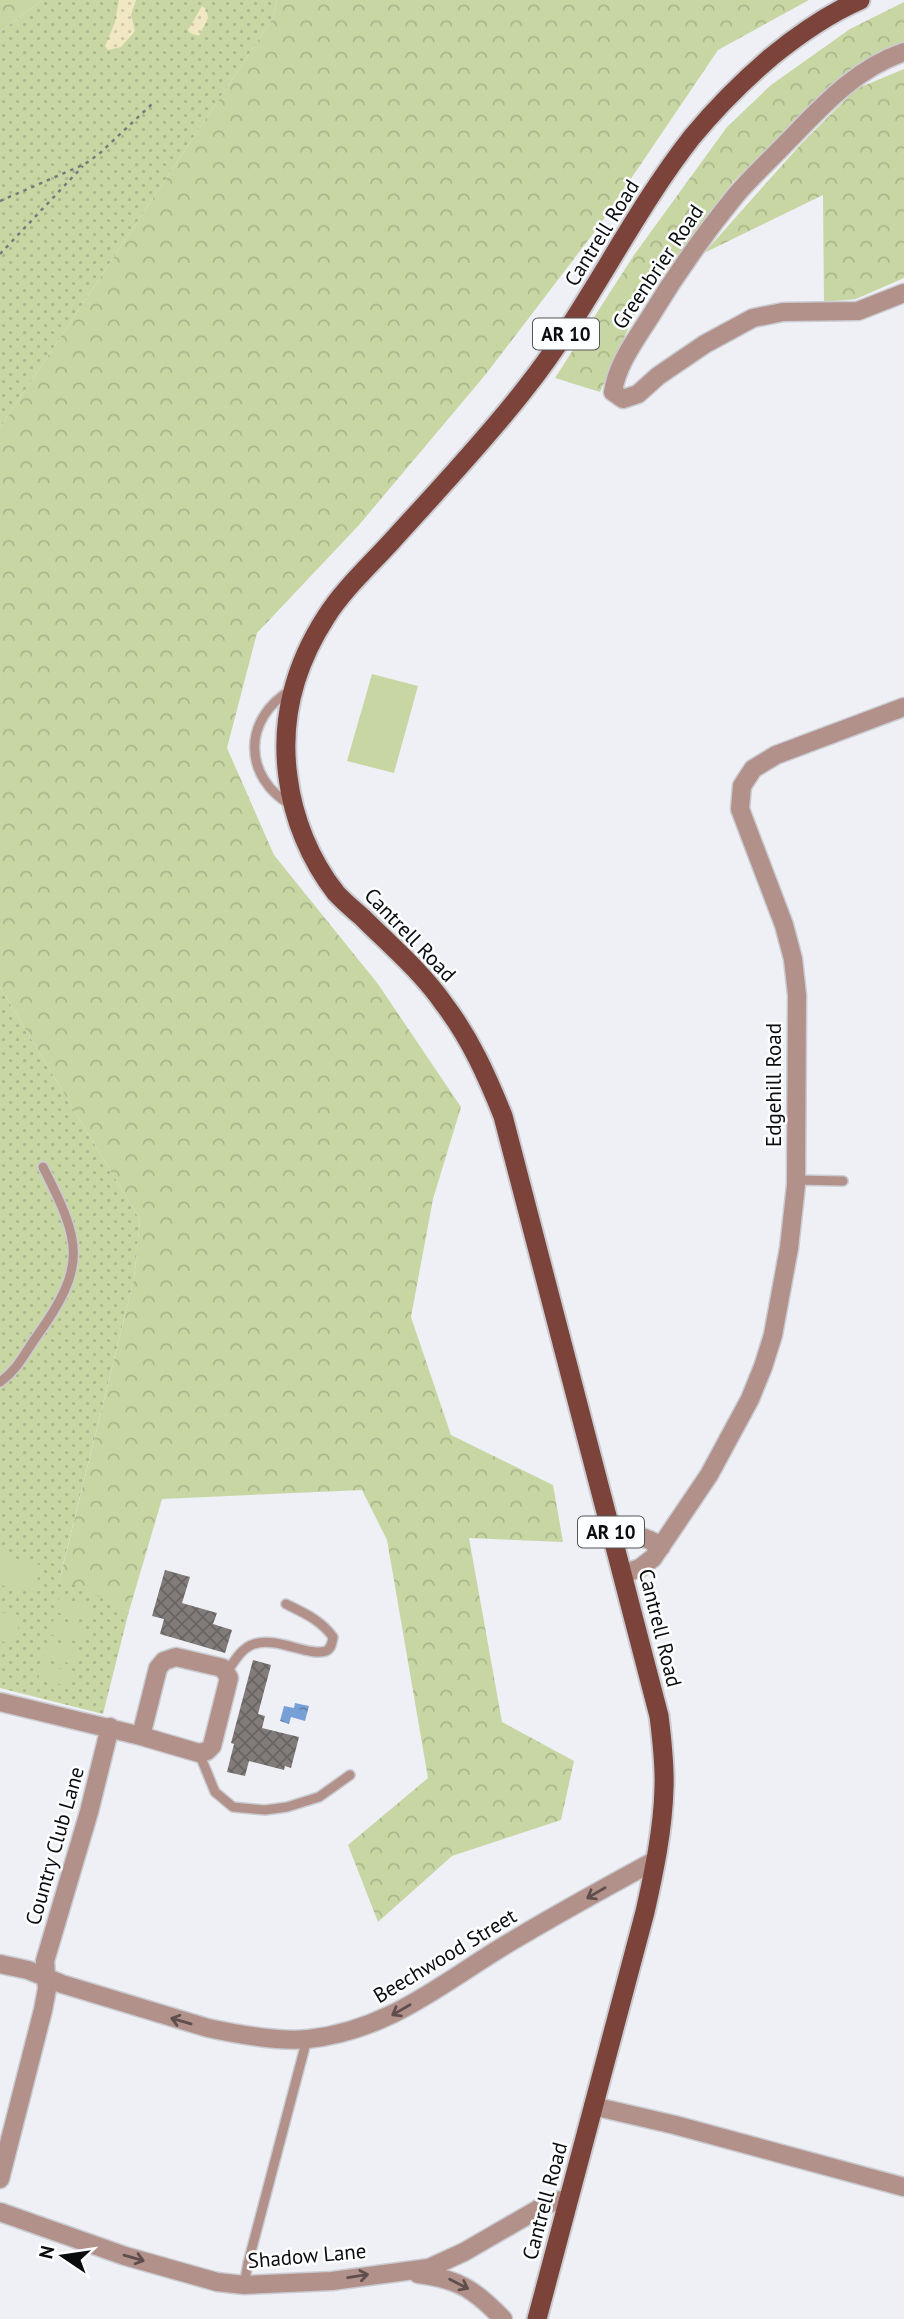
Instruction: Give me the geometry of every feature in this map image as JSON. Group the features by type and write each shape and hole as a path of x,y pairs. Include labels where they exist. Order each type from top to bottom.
{"main road":[{"name":"Cantrell Road","path":"537,2319 645,1912 656,1860 664,1790 659,1717 503,1116 486,1073 444,1003 416,970 337,893 314,858 293,806 285,740 288,706 303,659 327,615 489,435 527,387 568,331 648,200 693,136 742,82 797,36 860,0"}],"street":[{"name":"Greenbrier Road","path":"904,52 859,74 823,105 738,193 701,238 671,282 625,358 615,377 613,392 624,399 638,394 658,376 705,344 753,318 783,312 858,311 874,307 904,293"},
{"name":"Edgehill Road","path":"623,1574 647,1564 661,1547 709,1475 750,1398 773,1335 789,1248 796,1180 797,995 793,960 784,925 740,809 742,786 753,769 769,758 904,707"},
{"path":"612,1538 635,1535 661,1547"},
{"path":"0,1702 110,1727 199,1753 212,1746 229,1684 227,1672 223,1668 176,1657 163,1661 158,1668 141,1736"},
{"name":"Country Club Lane","path":"0,2179 41,2022 47,1989 45,1961 89,1812 110,1727"},
{"name":"Beechwood Street","path":"0,1964 28,1970 208,2028 232,2033 307,2039 362,2028 397,2013 512,1941 656,1860"},
{"path":"593,2106 675,2125 904,2187"},
{"name":"Shadow Lane","path":"0,2212 125,2256 217,2282 244,2285 298,2284 429,2268 464,2252 547,2204 569,2198"},
{"path":"404,2272 444,2277 465,2286 503,2319"}],"lane":[{"name":"Cantrell Road","path":"292,690 270,706 256,732 254,746 258,767 268,787 293,806"},
{"path":"0,1382 18,1368 64,1294 71,1277 74,1240 61,1204 43,1167"},
{"path":"796,1180 844,1181"},
{"path":"227,1672 240,1653 254,1644 276,1643 318,1651 326,1651 332,1646 333,1637 327,1629 314,1618 286,1604"},
{"path":"199,1753 215,1792 233,1807 265,1810 286,1807 319,1797 350,1775"},
{"path":"244,2285 307,2039"}],"path":[{"path":"0,201 85,164 152,104"},
{"path":"0,254 85,164"}],"green space":[{"path":"0,0 42,0 0,32"},
{"path":"42,0 277,0 273,18 0,428 0,32"},
{"path":"277,0 809,0 718,50 599,226 486,374 359,525 257,633 227,748 274,855 378,984 461,1107 433,1199 411,1317 451,1435 553,1485 563,1542 469,1538 502,1722 574,1761 561,1820 452,1856 378,1922 348,1845 428,1778 387,1540 362,1490 162,1499 129,1611 60,1578 134,1279 140,1220 0,987 0,428 273,18"},
{"path":"904,2 904,46 880,52 811,107 733,182 637,309 600,392 555,378 634,255 727,127 771,85 850,29"},
{"path":"904,69 904,278 856,299 824,302 823,195 704,253 801,144 856,89"},
{"path":"372,674 418,686 394,773 347,761"},
{"path":"0,987 140,1220 134,1279 60,1577 129,1611 103,1714 0,1688"},
{"path":"0,1555 41,1565 34,1593 0,1585"},
{"path":"59,1598 92,1606 88,1621 55,1612"},
{"path":"0,1612 21,1617 14,1644 0,1641"},
{"path":"53,1620 86,1628 82,1643 49,1634"},
{"path":"47,1642 80,1650 77,1665 44,1657"},
{"path":"42,1664 75,1673 71,1687 38,1679"}],"sand":[{"path":"119,0 136,0 131,15 135,31 121,47 108,50 105,46 115,22"},
{"path":"202,6 206,9 208,18 199,36 188,30"}],"water":[{"path":"295,1703 309,1706 305,1721 291,1717 289,1724 280,1721 284,1706 294,1708"}],"building":[{"path":"165,1570 190,1577 182,1603 217,1613 213,1624 232,1630 225,1653 160,1634 164,1619 152,1616"},
{"path":"253,1660 271,1665 258,1714 265,1716 262,1728 299,1737 291,1768 285,1766 284,1770 249,1761 245,1776 227,1772 234,1744 231,1743"}]}
